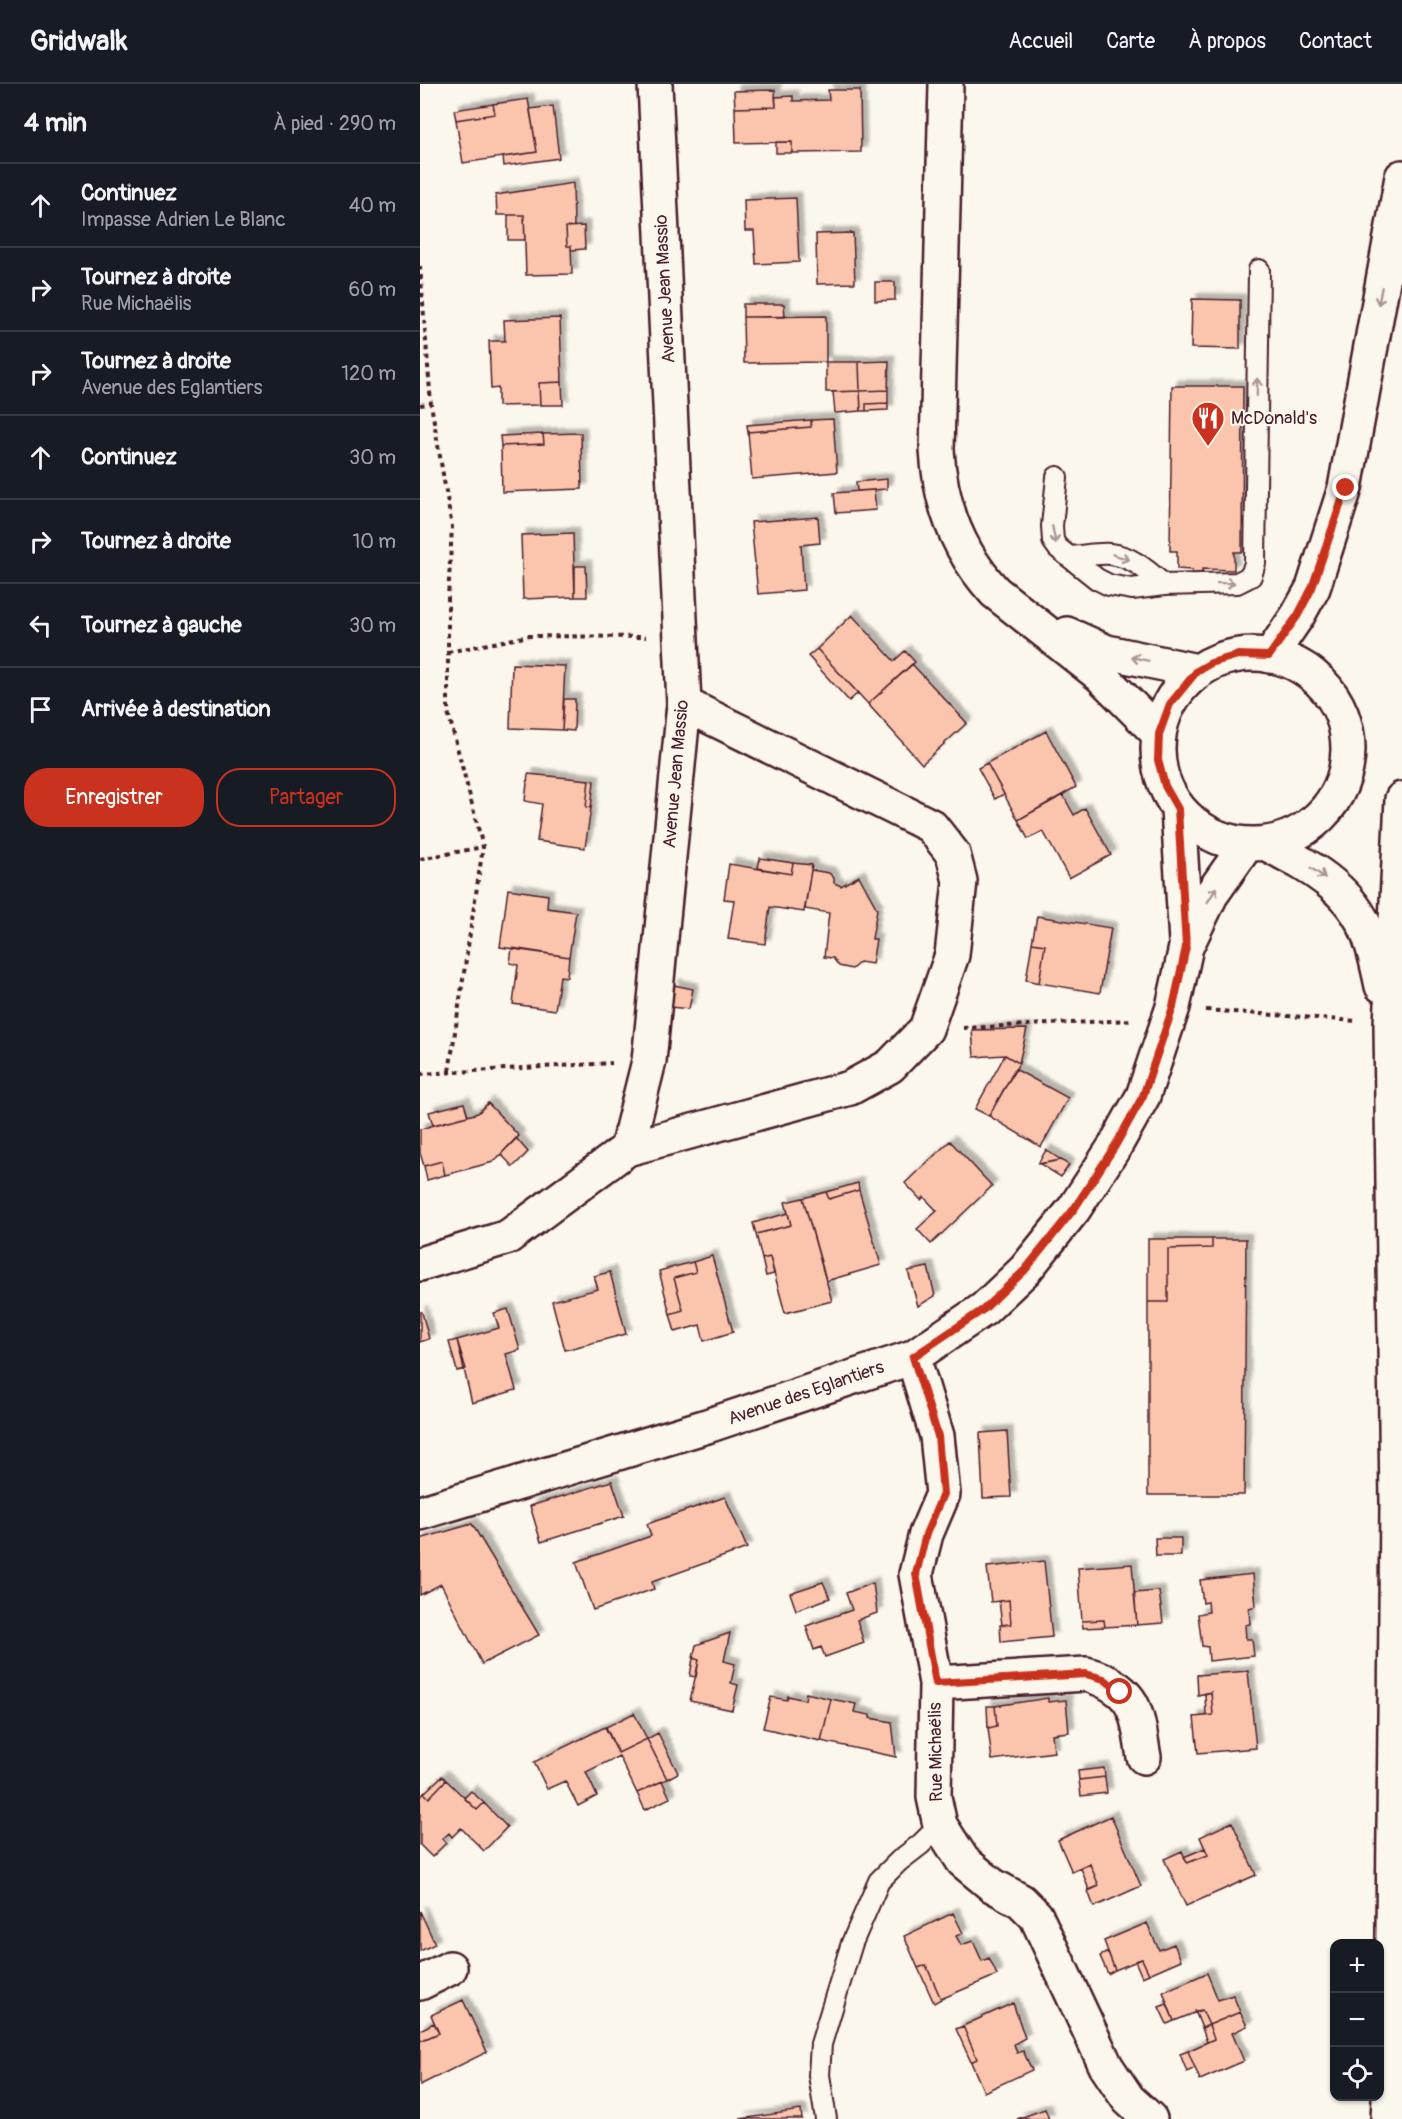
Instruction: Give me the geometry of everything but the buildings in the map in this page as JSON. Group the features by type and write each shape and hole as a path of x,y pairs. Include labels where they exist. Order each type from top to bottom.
{"street":[{"name":"Avenue Jean Massio","path":"627,1149 649,1061 684,704 656,84"},
{"path":"946,84 937,450 939,478 954,529 967,557 994,592 1100,675 1159,734"},
{"path":"1269,656 1298,615 1312,588 1346,488 1402,177"},
{"path":"1022,614 1107,652 1197,671"},
{"path":"1257,844 1293,836 1316,821 1334,801 1346,776 1349,748 1345,721 1333,696 1315,676 1292,662 1269,656 1238,655 1211,663 1197,671 1170,704 1159,734 1158,760 1165,786 1178,809 1194,825 1214,837 1257,844 1308,866 1334,884 1361,919 1372,942 1391,1024"},
{"path":"420,1264 508,1238 627,1149 850,1088 890,1066 926,1029 952,955 960,881 953,854 931,826 684,704"},
{"path":"1388,2119 1392,2041 1397,1504 1391,1024 1402,799"},
{"name":"Avenue des Eglantiers","path":"1178,809 1186,947"},
{"name":"Avenue des Eglantiers","path":"420,1513 707,1426 913,1357 984,1309 1025,1270 1074,1209 1115,1146 1143,1096 1173,1007 1186,947 1211,896 1257,844"},
{"name":"Rue Michaëlis","path":"913,1357 938,1436 943,1494 926,1534 916,1574 936,1683 934,1797 940,1825 963,1861 992,1885 1021,1901 1036,1916 1106,2066 1128,2099 1150,2119"},
{"path":"936,1683 1086,1674 1104,1679 1134,1708 1144,1756"},
{"path":"420,1983 450,1968"}],"lane":[{"path":"1057,477 1052,526 1053,540 1058,548 1084,570 1109,585 1132,589 1164,585 1238,583 1251,576 1255,563 1259,270"},
{"path":"1071,557 1108,554 1125,557 1141,565 1164,585"},
{"path":"826,2119 819,2075 821,2044 852,1943 879,1881 940,1825"}],"path":[{"path":"420,266 431,404 452,527 448,598 448,712 483,847 448,1072"},
{"path":"420,405 431,404"},
{"path":"448,652 529,636 680,638"},
{"path":"420,859 483,847"},
{"path":"420,1074 649,1061"}],"place":[{"name":"McDonald's","path":"1208,447"}],"route":[{"path":"1120,1692 1104,1679 1086,1674 936,1683 916,1574 926,1534 943,1494 938,1436 913,1357 984,1309 1025,1270 1074,1209 1115,1146 1143,1096 1173,1007 1186,947 1178,809 1165,786 1158,760 1159,734 1170,704 1197,671 1211,663 1238,655 1265,654 1269,656 1298,615 1312,588 1346,488"}]}
